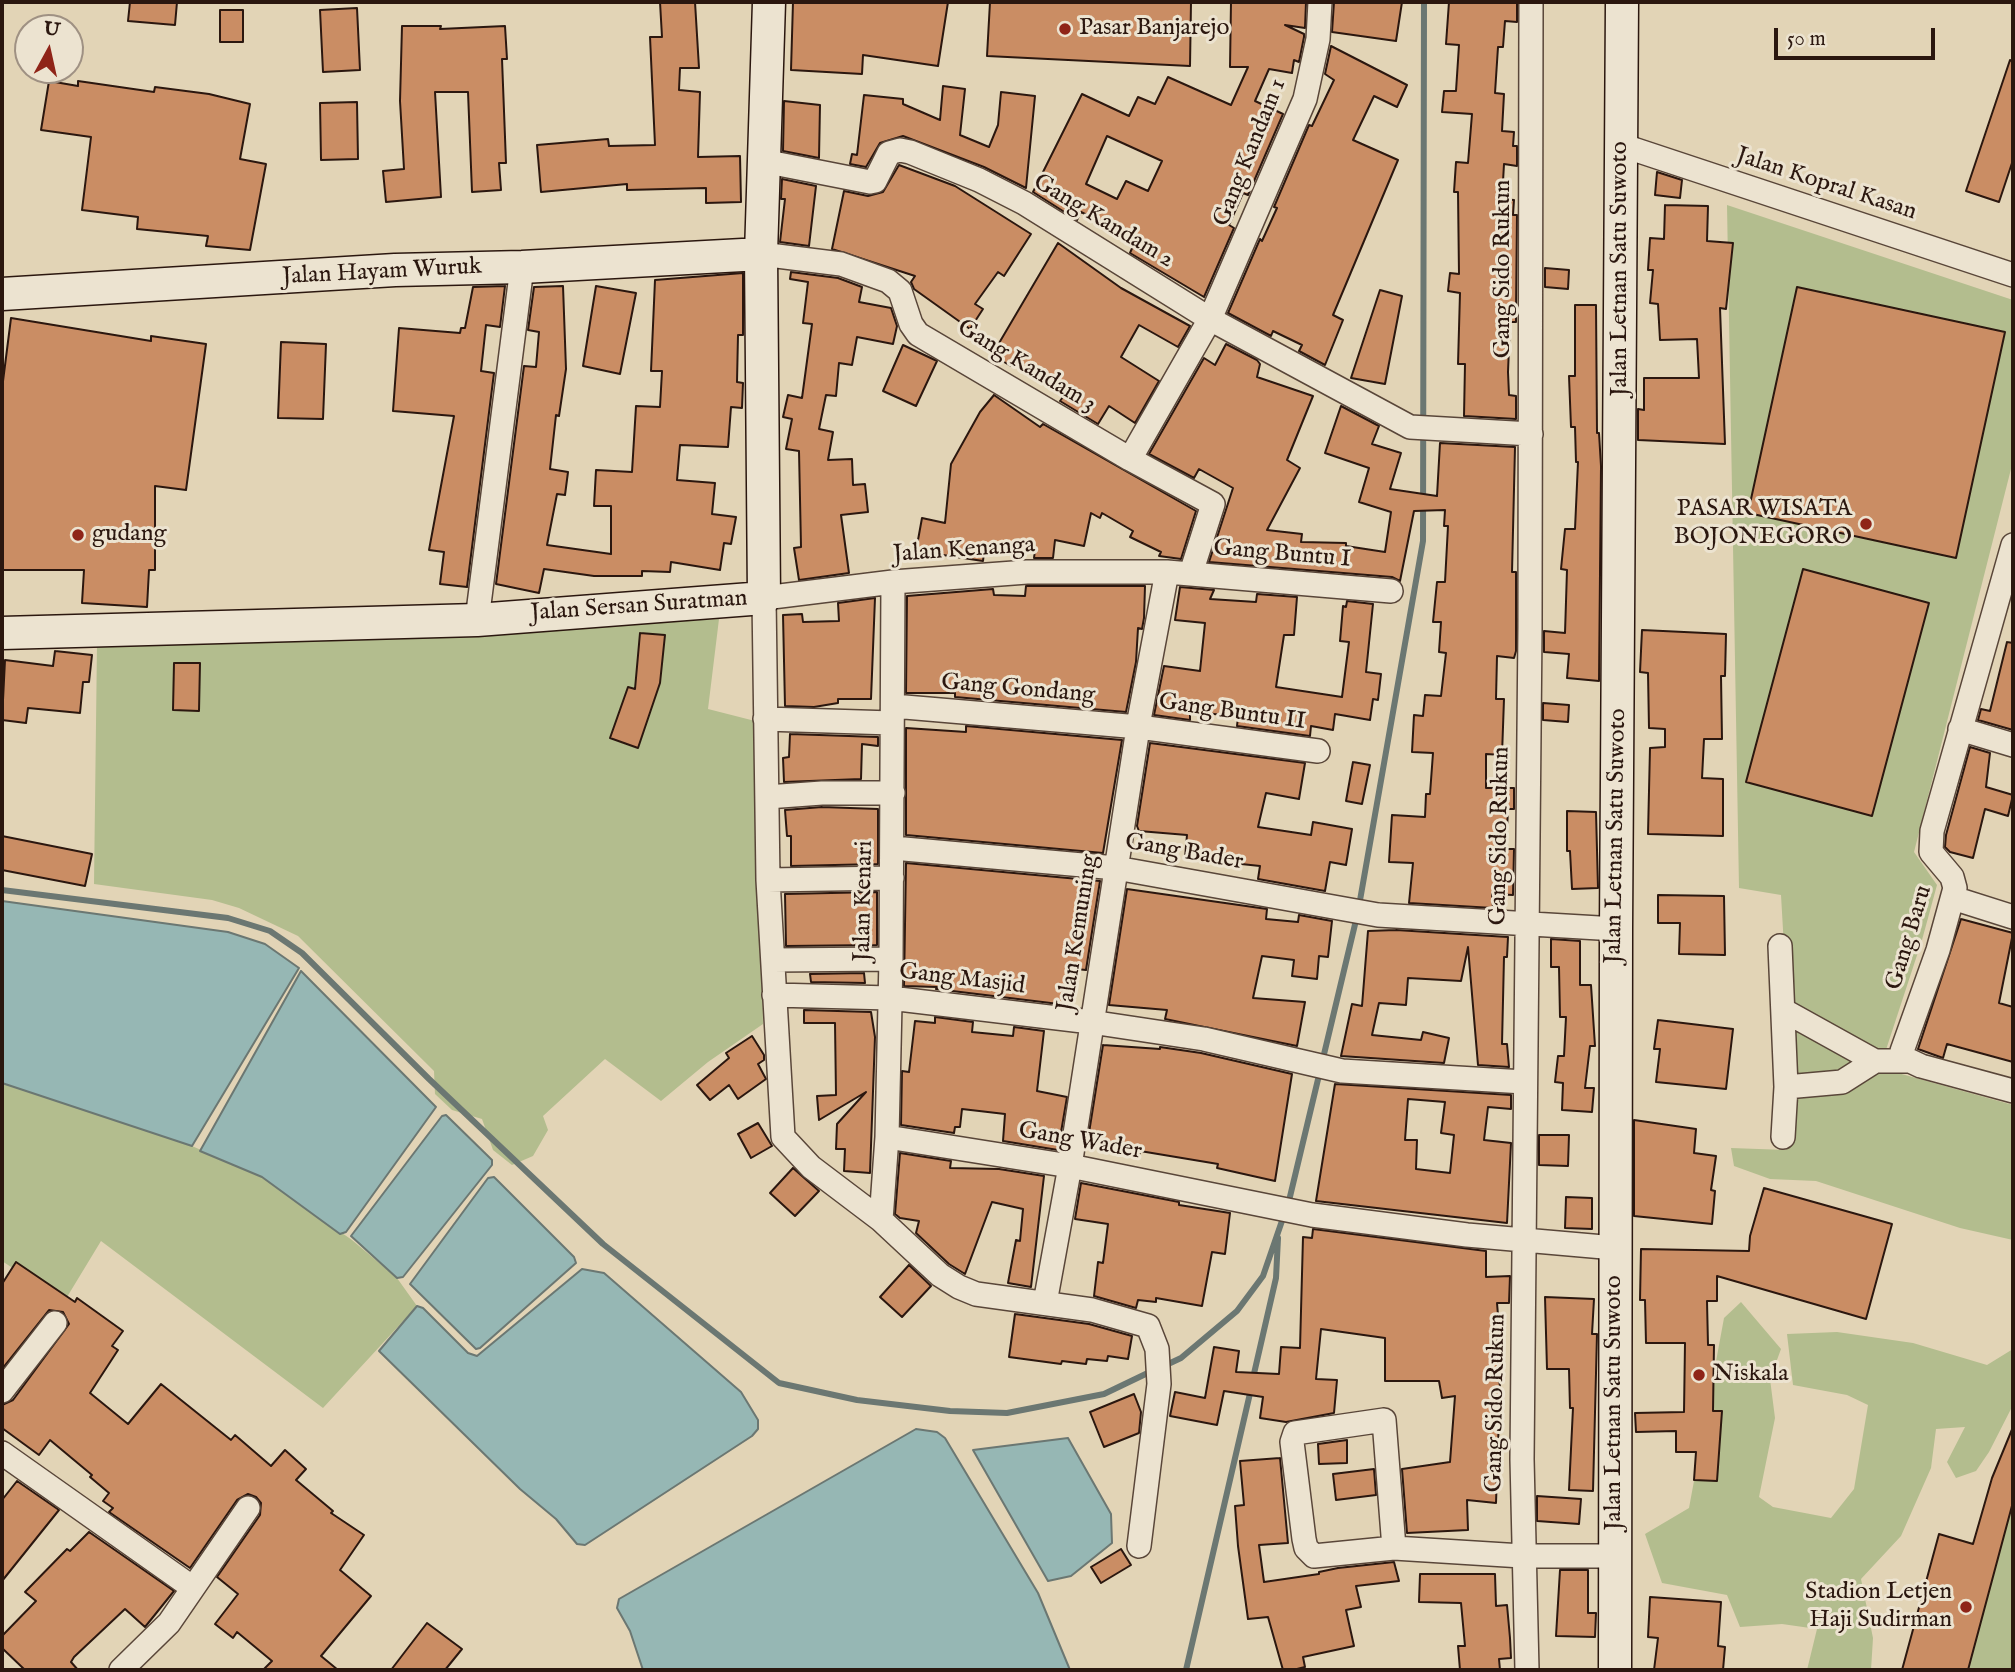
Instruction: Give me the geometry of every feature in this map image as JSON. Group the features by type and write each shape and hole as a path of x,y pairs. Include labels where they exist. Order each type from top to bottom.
{"main road":[{"name":"Jalan Sersan Suratman","path":"2,634 477,620 765,598 761,254 769,2"},
{"name":"Jalan Letnan Satu Suwoto","path":"1615,1670 1615,929 1622,2"},
{"name":"Jalan Hayam Wuruk","path":"2,294 396,270 522,267 761,254"}],"street":[{"name":"Gang Kandam 1","path":"1130,460 1210,319 1305,99 1318,39 1320,2"},
{"name":"Gang Sido Rukun","path":"1527,1670 1522,1556 1531,434 1531,2"},
{"name":"Jalan Kopral Kasan","path":"1621,145 2013,275"},
{"name":"Gang Kandam 2","path":"763,161 870,182 875,181 889,153 900,150 919,155 979,180 1024,203 1210,319 1410,427 1531,434"},
{"name":"Gang Kandam 3","path":"761,254 841,264 888,281 900,291 911,324 918,334 1130,460 1213,504 1191,573"},
{"path":"477,620 522,267"},
{"name":"Gang Baru","path":"1908,1061 1902,1051 1905,1039 1953,898 1952,877 1931,852 1939,802 2013,545"},
{"name":"Jalan Kenanga","path":"765,598 893,582 1027,572 1167,572"},
{"name":"Gang Buntu I","path":"1167,572 1391,591"},
{"name":"Jalan Kemuning","path":"1045,1303 1070,1166 1139,727 1167,572"},
{"name":"Jalan Kenari","path":"881,1220 887,1137 891,959 893,582"},
{"path":"765,598 768,880 783,1137 811,1167 881,1220 940,1275 959,1287 976,1294 1092,1310 1142,1323 1152,1331 1157,1349 1159,1384 1139,1546"},
{"name":"Gang Gondang","path":"765,719 893,714 1139,727"},
{"name":"Gang Buntu II","path":"1139,727 1318,751"},
{"path":"1960,729 2013,745"},
{"path":"767,797 822,793 893,793"},
{"name":"Gang Bader","path":"893,848 1116,868 1378,915 1526,926"},
{"path":"768,880 892,878"},
{"path":"1953,898 2013,917"},
{"path":"1526,926 1615,929"},
{"path":"1780,946 1786,1087 1783,1137"},
{"path":"773,960 891,959"},
{"name":"Gang Masjid","path":"774,995 890,998 1091,1022 1204,1039 1307,1065 1342,1070 1524,1082"},
{"path":"1783,1010 1875,1061 1908,1061 2013,1091"},
{"path":"1786,1087 1842,1082 1875,1061"},
{"name":"Gang Wader","path":"887,1137 1070,1166 1312,1215 1526,1240"},
{"path":"1526,1240 1615,1248"},
{"path":"2,1391 55,1322"},
{"path":"1394,1548 1384,1420 1369,1419 1295,1433 1292,1442 1306,1548 1314,1556 1394,1548 1522,1556 1616,1556"},
{"path":"2,1453 192,1588"},
{"path":"121,1670 169,1623 248,1508"}],"green space":[{"name":"PASAR WISATA BOJONEGORO","path":"1727,205 2013,300 2013,461 1914,852 1937,885 1880,1068 2013,1105 2013,1240 1960,1228 1816,1181 1770,1179 1734,1166 1731,1148 1786,1150 1793,1103 1781,895 1739,888"},
{"path":"719,619 708,709 759,722 763,1024 708,1062 661,1101 605,1059 543,1116 548,1130 533,1156 512,1165 493,1150 482,1119 452,1110 435,1094 434,1071 298,936 239,908 212,900 94,884 97,644 477,632"},
{"path":"2,1083 192,1146 262,1177 352,1240 397,1278 417,1306 323,1408 101,1241 64,1302 2,1261"},
{"path":"1741,1302 1781,1349 1770,1379 1775,1418 1759,1497 1773,1507 1831,1518 1854,1489 1868,1405 1847,1395 1793,1385 1787,1334 1837,1332 1913,1343 1987,1365 2013,1349 2013,1405 1989,1452 1976,1471 1956,1478 1947,1462 1965,1427 1936,1429 1931,1468 1901,1536 1861,1579 1873,1638 1871,1670 1807,1670 1817,1629 1782,1624 1740,1627 1727,1595 1662,1583 1645,1534 1689,1508 1724,1318"},
{"name":"Stadion Letjen Haji Sudirman","path":"2013,1427 2013,1670 1902,1670 1939,1534 1973,1543 1992,1478"}],"water":[{"path":"2,901 228,932 265,944 299,968 192,1146 2,1083"},
{"path":"301,971 436,1107 346,1232 340,1234 262,1177 200,1151"},
{"path":"446,1115 492,1160 492,1165 403,1277 397,1278 351,1236 442,1116"},
{"path":"494,1177 574,1257 576,1263 476,1349 410,1284 488,1178"},
{"path":"582,1269 604,1273 741,1392 758,1420 758,1429 752,1436 585,1545 577,1544 556,1519 520,1489 379,1351 417,1306 423,1308 468,1353 477,1356"},
{"path":"916,1429 937,1432 945,1438 1038,1593 1070,1670 643,1670 630,1631 617,1608 619,1599"},
{"path":"1068,1438 1111,1514 1112,1543 1071,1576 1048,1581 973,1450"}],"building":[{"path":"130,2 177,2 175,25 128,21"},
{"path":"660,2 695,2 699,68 680,68 679,90 700,92 698,157 740,156 741,202 706,203 706,188 627,190 627,184 541,192 537,145 608,139 609,146 655,145 650,37 662,37"},
{"path":"793,2 948,2 938,66 863,55 862,74 791,70"},
{"name":"Pasar Banjarejo","path":"990,2 1191,2 1190,66 987,56"},
{"path":"1231,2 1306,2 1305,28 1285,25 1304,34 1299,62 1294,60 1292,73 1269,69 1255,101 1283,114 1248,195 1243,193 1229,225 1234,228 1204,297 1130,253 1136,239 1081,212 1077,220 1033,192 1082,94 1129,116 1138,97 1155,104 1168,77 1231,105 1248,67 1230,67","holes":["1107,136 1162,161 1148,191 1126,181 1117,199 1086,184"]},
{"path":"1334,2 1402,2 1396,41 1332,32"},
{"path":"1449,2 1517,3 1517,22 1505,21 1503,47 1498,47 1495,93 1504,94 1502,131 1514,132 1513,146 1517,146 1517,166 1504,164 1502,199 1514,200 1513,215 1517,215 1516,322 1510,322 1508,372 1509,395 1516,396 1516,419 1464,416 1465,364 1458,364 1460,293 1448,291 1450,273 1459,274 1458,192 1454,192 1456,162 1468,163 1472,114 1442,112 1444,91 1456,91 1459,45 1446,44"},
{"path":"357,8 360,70 323,72 320,10"},
{"path":"220,10 243,10 243,42 220,42"},
{"path":"402,26 441,26 440,29 505,26 507,59 502,59 506,163 499,163 501,190 472,192 468,92 435,92 441,197 386,202 383,171 404,169 400,101"},
{"path":"1331,46 1407,85 1397,107 1374,96 1353,140 1398,160 1333,315 1343,320 1325,365 1299,351 1302,345 1273,331 1271,336 1228,313 1260,239 1262,241 1277,208 1274,207 1309,125 1312,126 1334,80 1325,74"},
{"path":"2010,60 2013,61 2013,160 1999,202 1966,191"},
{"path":"84,82 154,92 155,87 209,94 250,104 240,159 266,164 250,250 206,246 208,236 137,229 138,217 82,210 91,137 41,130 49,84 78,86"},
{"path":"943,86 965,89 960,135 989,147 998,125 1001,92 1035,96 1026,188 984,167 903,136 880,143 866,167 850,164 852,154 857,155 864,95 903,99 903,104 940,120"},
{"path":"784,101 820,105 819,158 783,151"},
{"path":"357,102 358,159 321,160 320,103"},
{"path":"899,165 955,186 1031,234 1004,276 998,272 975,304 983,309 970,329 914,289 911,282 915,276 832,249 844,191 868,196 883,192"},
{"path":"1657,172 1682,180 1680,198 1655,195"},
{"path":"782,179 816,186 809,246 780,242 785,199 781,199"},
{"path":"1665,205 1708,206 1707,241 1733,243 1726,309 1720,308 1725,444 1638,440 1638,409 1644,410 1644,378 1699,378 1697,339 1660,340 1658,304 1650,303 1653,270 1648,270 1650,238 1664,239"},
{"path":"1058,243 1121,288 1190,326 1178,347 1139,325 1121,357 1159,381 1135,423 1109,406 1098,424 1060,401 1062,392 1013,362 1011,366 992,355"},
{"path":"1545,268 1569,270 1568,289 1545,287"},
{"path":"791,272 838,278 862,287 859,302 891,308 897,326 893,344 857,337 852,365 839,363 836,396 826,395 819,429 833,432 828,460 852,459 853,485 865,484 868,512 841,515 849,573 799,580 794,548 801,547 799,451 786,449 792,419 783,417 788,395 802,398 812,324 803,323 808,282 790,279"},
{"path":"743,273 743,335 738,335 737,382 743,383 742,408 731,407 728,447 680,445 677,480 715,483 712,514 736,517 731,544 724,543 720,570 671,562 670,572 642,571 642,576 594,576 544,569 539,593 496,584 524,366 536,367 539,332 528,330 534,287 563,286 566,369 559,416 556,415 550,469 568,472 565,495 557,494 547,545 611,554 611,506 594,506 596,470 632,472 636,406 660,407 662,371 651,371 655,280"},
{"path":"505,286 500,327 486,325 481,371 494,373 467,587 440,584 444,552 429,550 454,416 393,411 399,328 460,333 461,328 465,328 473,287"},
{"path":"596,286 636,293 620,374 583,366"},
{"path":"1797,287 2005,332 1956,558 1748,513"},
{"path":"1380,290 1402,296 1385,384 1351,378"},
{"path":"1575,305 1596,305 1597,433 1601,466 1599,681 1567,678 1569,654 1544,652 1544,631 1565,633 1567,570 1561,569 1565,529 1575,529 1578,462 1575,427 1571,427 1569,376 1575,376"},
{"path":"11,318 151,341 151,336 206,344 186,490 155,486 155,570 149,570 147,607 82,603 84,570 2,570 2,389"},
{"path":"281,342 326,344 323,419 278,418"},
{"path":"1226,344 1257,360 1260,364 1257,377 1313,396 1287,460 1300,468 1267,530 1302,534 1301,542 1346,543 1346,546 1385,552 1391,512 1359,502 1369,468 1325,453 1341,406 1379,426 1372,444 1401,453 1390,489 1437,496 1440,443 1515,447 1512,572 1516,572 1516,651 1514,658 1497,656 1496,699 1504,699 1502,755 1486,754 1486,788 1514,788 1514,809 1508,809 1506,849 1514,849 1513,895 1492,894 1493,908 1409,903 1413,863 1389,862 1392,815 1425,817 1426,794 1430,794 1433,753 1412,752 1414,715 1423,716 1425,695 1441,696 1446,653 1439,652 1441,622 1433,622 1437,582 1445,582 1448,526 1444,526 1445,510 1414,511 1400,581 1392,577 1209,562 1233,488 1199,469 1194,478 1149,454 1204,358 1215,365"},
{"path":"903,345 937,361 916,406 883,391"},
{"path":"994,395 1040,427 1043,424 1196,511 1181,559 1159,556 1161,552 1130,537 1133,531 1102,513 1100,518 1091,513 1084,546 1055,540 1053,558 1034,558 1035,550 985,545 983,561 916,551 922,518 945,523 951,464 980,412"},
{"path":"1803,569 1929,603 1872,816 1746,782"},
{"path":"1026,586 1145,586 1144,618 1142,629 1138,628 1136,662 1126,712 955,697 955,693 906,693 907,596 993,589 994,595 1025,596"},
{"path":"1180,587 1214,590 1210,599 1256,602 1257,594 1297,597 1294,635 1284,635 1276,687 1342,697 1349,642 1340,641 1343,606 1346,607 1347,601 1373,604 1366,672 1381,674 1378,700 1373,699 1370,720 1335,714 1333,730 1311,726 1310,736 1237,726 1238,717 1190,711 1190,720 1154,715 1164,666 1200,671 1205,623 1175,620"},
{"path":"875,598 871,699 838,699 838,703 814,707 785,706 783,615 802,614 803,622 839,621 838,603"},
{"path":"1642,630 1726,634 1725,676 1721,676 1722,739 1704,739 1702,778 1723,779 1723,836 1648,834 1650,748 1665,747 1665,729 1649,728 1648,673 1640,672"},
{"path":"640,633 665,635 660,683 638,748 610,738 628,687 635,689"},
{"path":"2007,642 2013,643 2013,730 1978,720 1981,709 1990,711"},
{"path":"55,651 92,655 89,682 83,682 80,713 28,708 26,723 2,720 5,660 53,666"},
{"path":"174,663 200,663 199,711 173,710"},
{"path":"1543,703 1569,705 1568,722 1543,720"},
{"path":"966,726 1122,740 1103,853 906,835 906,728 966,732"},
{"path":"790,734 878,737 878,746 862,744 861,779 784,782 783,758 789,757"},
{"path":"1150,743 1305,763 1299,799 1266,793 1258,827 1311,835 1313,822 1352,829 1346,865 1330,862 1325,891 1258,879 1260,866 1185,858 1187,835 1139,831 1137,826"},
{"path":"1970,747 1990,753 1986,787 2013,795 2008,816 1985,809 1973,858 1950,852 1945,847"},
{"path":"1353,762 1370,765 1362,804 1346,801"},
{"path":"822,807 878,809 878,864 791,866 791,836 787,836 785,810"},
{"path":"1567,811 1596,812 1598,888 1572,889 1570,851 1567,851"},
{"path":"2,836 92,854 85,886 2,870"},
{"path":"906,863 1100,881 1086,970 1076,969 1067,1005 936,989 937,987 904,986"},
{"path":"1127,889 1267,909 1266,919 1298,922 1299,915 1332,921 1328,957 1319,956 1317,979 1292,976 1294,960 1262,956 1253,998 1305,1002 1297,1046 1165,1019 1167,1010 1109,1005"},
{"path":"877,892 877,945 786,946 785,894"},
{"path":"1658,895 1724,896 1725,955 1679,954 1680,923 1658,923"},
{"path":"1961,919 2013,933 1999,1003 2013,1007 2013,1062 1947,1044 1943,1058 1918,1049"},
{"path":"1396,930 1508,937 1507,957 1504,957 1502,1044 1507,1044 1509,1067 1478,1065 1468,947 1461,981 1408,978 1406,1005 1379,1003 1372,1035 1421,1040 1423,1032 1449,1038 1444,1063 1341,1056 1352,1004 1362,1006 1368,931"},
{"path":"1551,939 1580,941 1580,985 1591,985 1595,1046 1590,1046 1585,1088 1594,1088 1592,1112 1562,1110 1563,1083 1555,1082 1558,1056 1564,1056 1566,1017 1560,1017 1559,967 1551,967"},
{"path":"864,973 865,983 811,982 810,974"},
{"path":"804,1010 871,1012 875,1037 870,1173 844,1171 845,1149 836,1149 837,1124 866,1092 819,1120 817,1096 836,1095 835,1023 804,1023"},
{"path":"935,1017 973,1022 972,1032 1013,1036 1014,1027 1044,1031 1037,1091 1067,1097 1058,1150 1003,1141 1005,1114 962,1109 960,1127 955,1127 954,1133 901,1125 902,1071 909,1072 915,1021 935,1023"},
{"path":"1658,1020 1733,1029 1726,1089 1656,1082 1660,1049 1654,1049"},
{"path":"752,1036 764,1055 764,1060 758,1064 766,1079 738,1099 729,1085 710,1100 697,1085 729,1058 726,1053"},
{"path":"1103,1045 1160,1047 1201,1053 1292,1074 1275,1181 1217,1168 1218,1164 1140,1151 1139,1156 1117,1151 1119,1143 1088,1139"},
{"path":"1335,1084 1511,1095 1511,1109 1488,1107 1484,1140 1511,1143 1507,1223 1316,1201","holes":["1408,1099 1445,1102 1441,1133 1454,1135 1450,1173 1416,1169 1417,1140 1405,1140"]},
{"path":"1634,1120 1696,1129 1694,1153 1716,1156 1711,1190 1715,1191 1712,1224 1634,1216"},
{"path":"758,1123 772,1146 751,1158 738,1134"},
{"path":"1539,1135 1569,1135 1568,1166 1539,1165"},
{"path":"900,1153 951,1161 950,1168 999,1169 1044,1176 1031,1287 1008,1283 1016,1240 1020,1241 1023,1209 992,1202 965,1274 949,1264 916,1233 919,1221 900,1218 895,1214"},
{"path":"793,1168 819,1191 795,1216 770,1193"},
{"path":"1081,1183 1179,1202 1179,1205 1230,1213 1225,1254 1212,1252 1202,1306 1156,1298 1156,1302 1138,1300 1136,1308 1094,1296 1098,1262 1103,1263 1108,1224 1075,1219"},
{"path":"1764,1188 1892,1224 1866,1319 1717,1276 1717,1301 1707,1301 1708,1345 1714,1345 1713,1411 1722,1411 1717,1481 1694,1480 1696,1452 1676,1452 1676,1431 1636,1432 1635,1413 1684,1412 1685,1343 1646,1343 1645,1300 1640,1300 1641,1249 1749,1251 1750,1236"},
{"path":"1566,1197 1592,1198 1592,1229 1565,1228"},
{"path":"1313,1229 1486,1251 1486,1277 1510,1276 1509,1303 1497,1303 1500,1339 1495,1340 1500,1387 1496,1503 1467,1500 1468,1530 1407,1533 1402,1469 1450,1462 1455,1396 1442,1398 1439,1381 1385,1381 1385,1338 1321,1329 1316,1379 1337,1380 1334,1413 1286,1422 1260,1418 1263,1397 1224,1391 1217,1425 1170,1416 1175,1392 1205,1398 1214,1347 1239,1351 1236,1372 1279,1374 1281,1347 1300,1348 1303,1237 1312,1238"},
{"path":"16,1262 75,1302 77,1298 123,1331 112,1346 118,1350 90,1393 128,1424 161,1384 231,1440 235,1435 271,1466 285,1450 306,1469 296,1480 333,1511 331,1513 364,1535 340,1570 371,1596 321,1656 338,1670 263,1670 272,1661 237,1632 233,1638 215,1624 238,1594 217,1577 260,1515 261,1503 256,1497 248,1494 237,1500 190,1568 109,1512 113,1508 103,1501 109,1493 50,1440 39,1455 2,1428 2,1405 13,1400 69,1324 63,1312 49,1310 2,1369 2,1284"},
{"path":"909,1265 931,1286 902,1317 880,1297"},
{"path":"1545,1297 1594,1299 1592,1334 1597,1334 1593,1491 1569,1490 1573,1408 1570,1408 1569,1369 1547,1369"},
{"path":"1015,1314 1089,1324 1132,1336 1128,1359 1108,1356 1107,1361 1087,1359 1086,1364 1062,1361 1061,1364 1009,1357"},
{"path":"1134,1394 1141,1412 1139,1433 1104,1447 1090,1412"},
{"name":"Stadion Letjen Haji Sudirman","path":"2013,1427 2013,1502 1968,1670 1902,1670 1939,1534 1973,1544 1992,1478"},
{"path":"1347,1440 1347,1463 1319,1464 1318,1444"},
{"path":"1280,1458 1288,1543 1259,1545 1264,1582 1319,1574 1338,1568 1394,1562 1399,1581 1356,1586 1361,1607 1346,1610 1354,1646 1303,1657 1305,1667 1293,1670 1283,1670 1268,1617 1248,1619 1235,1506 1244,1505 1240,1461"},
{"path":"1374,1469 1376,1495 1336,1500 1333,1474"},
{"path":"17,1481 59,1510 2,1581 2,1500"},
{"path":"1537,1496 1581,1499 1579,1524 1537,1521"},
{"path":"89,1532 174,1591 145,1627 125,1609 74,1657 71,1662 78,1670 25,1670 2,1648 2,1636 36,1601 25,1592 67,1549 70,1551"},
{"path":"1121,1549 1131,1565 1101,1583 1091,1567"},
{"path":"1560,1570 1588,1570 1588,1613 1596,1613 1595,1637 1556,1636"},
{"path":"1420,1574 1495,1574 1496,1606 1507,1605 1510,1638 1511,1658 1499,1659 1500,1670 1460,1670 1458,1646 1465,1646 1461,1603 1419,1602"},
{"path":"1650,1597 1721,1602 1718,1646 1725,1647 1723,1670 1654,1670 1658,1638 1648,1637"},
{"path":"427,1623 462,1649 445,1670 391,1670"}],"waterway":[{"path":"1359,906 1423,541 1424,2"},
{"path":"2,890 228,918 270,931 302,953 429,1079 603,1244 779,1383 857,1400 950,1411 1007,1413 1104,1394 1154,1370"},
{"path":"1288,1205 1357,916"},
{"path":"1164,1366 1181,1358 1237,1311 1263,1276 1284,1215"},
{"path":"1253,1378 1276,1278 1278,1238"},
{"path":"1186,1670 1251,1389"}],"place":[{"name":"Pasar Banjarejo","path":"1065,29"},
{"name":"PASAR WISATA BOJONEGORO","path":"1866,524"},
{"name":"gudang","path":"78,535"},
{"name":"Niskala","path":"1699,1375"},
{"name":"Stadion Letjen Haji Sudirman","path":"1966,1607"}]}
